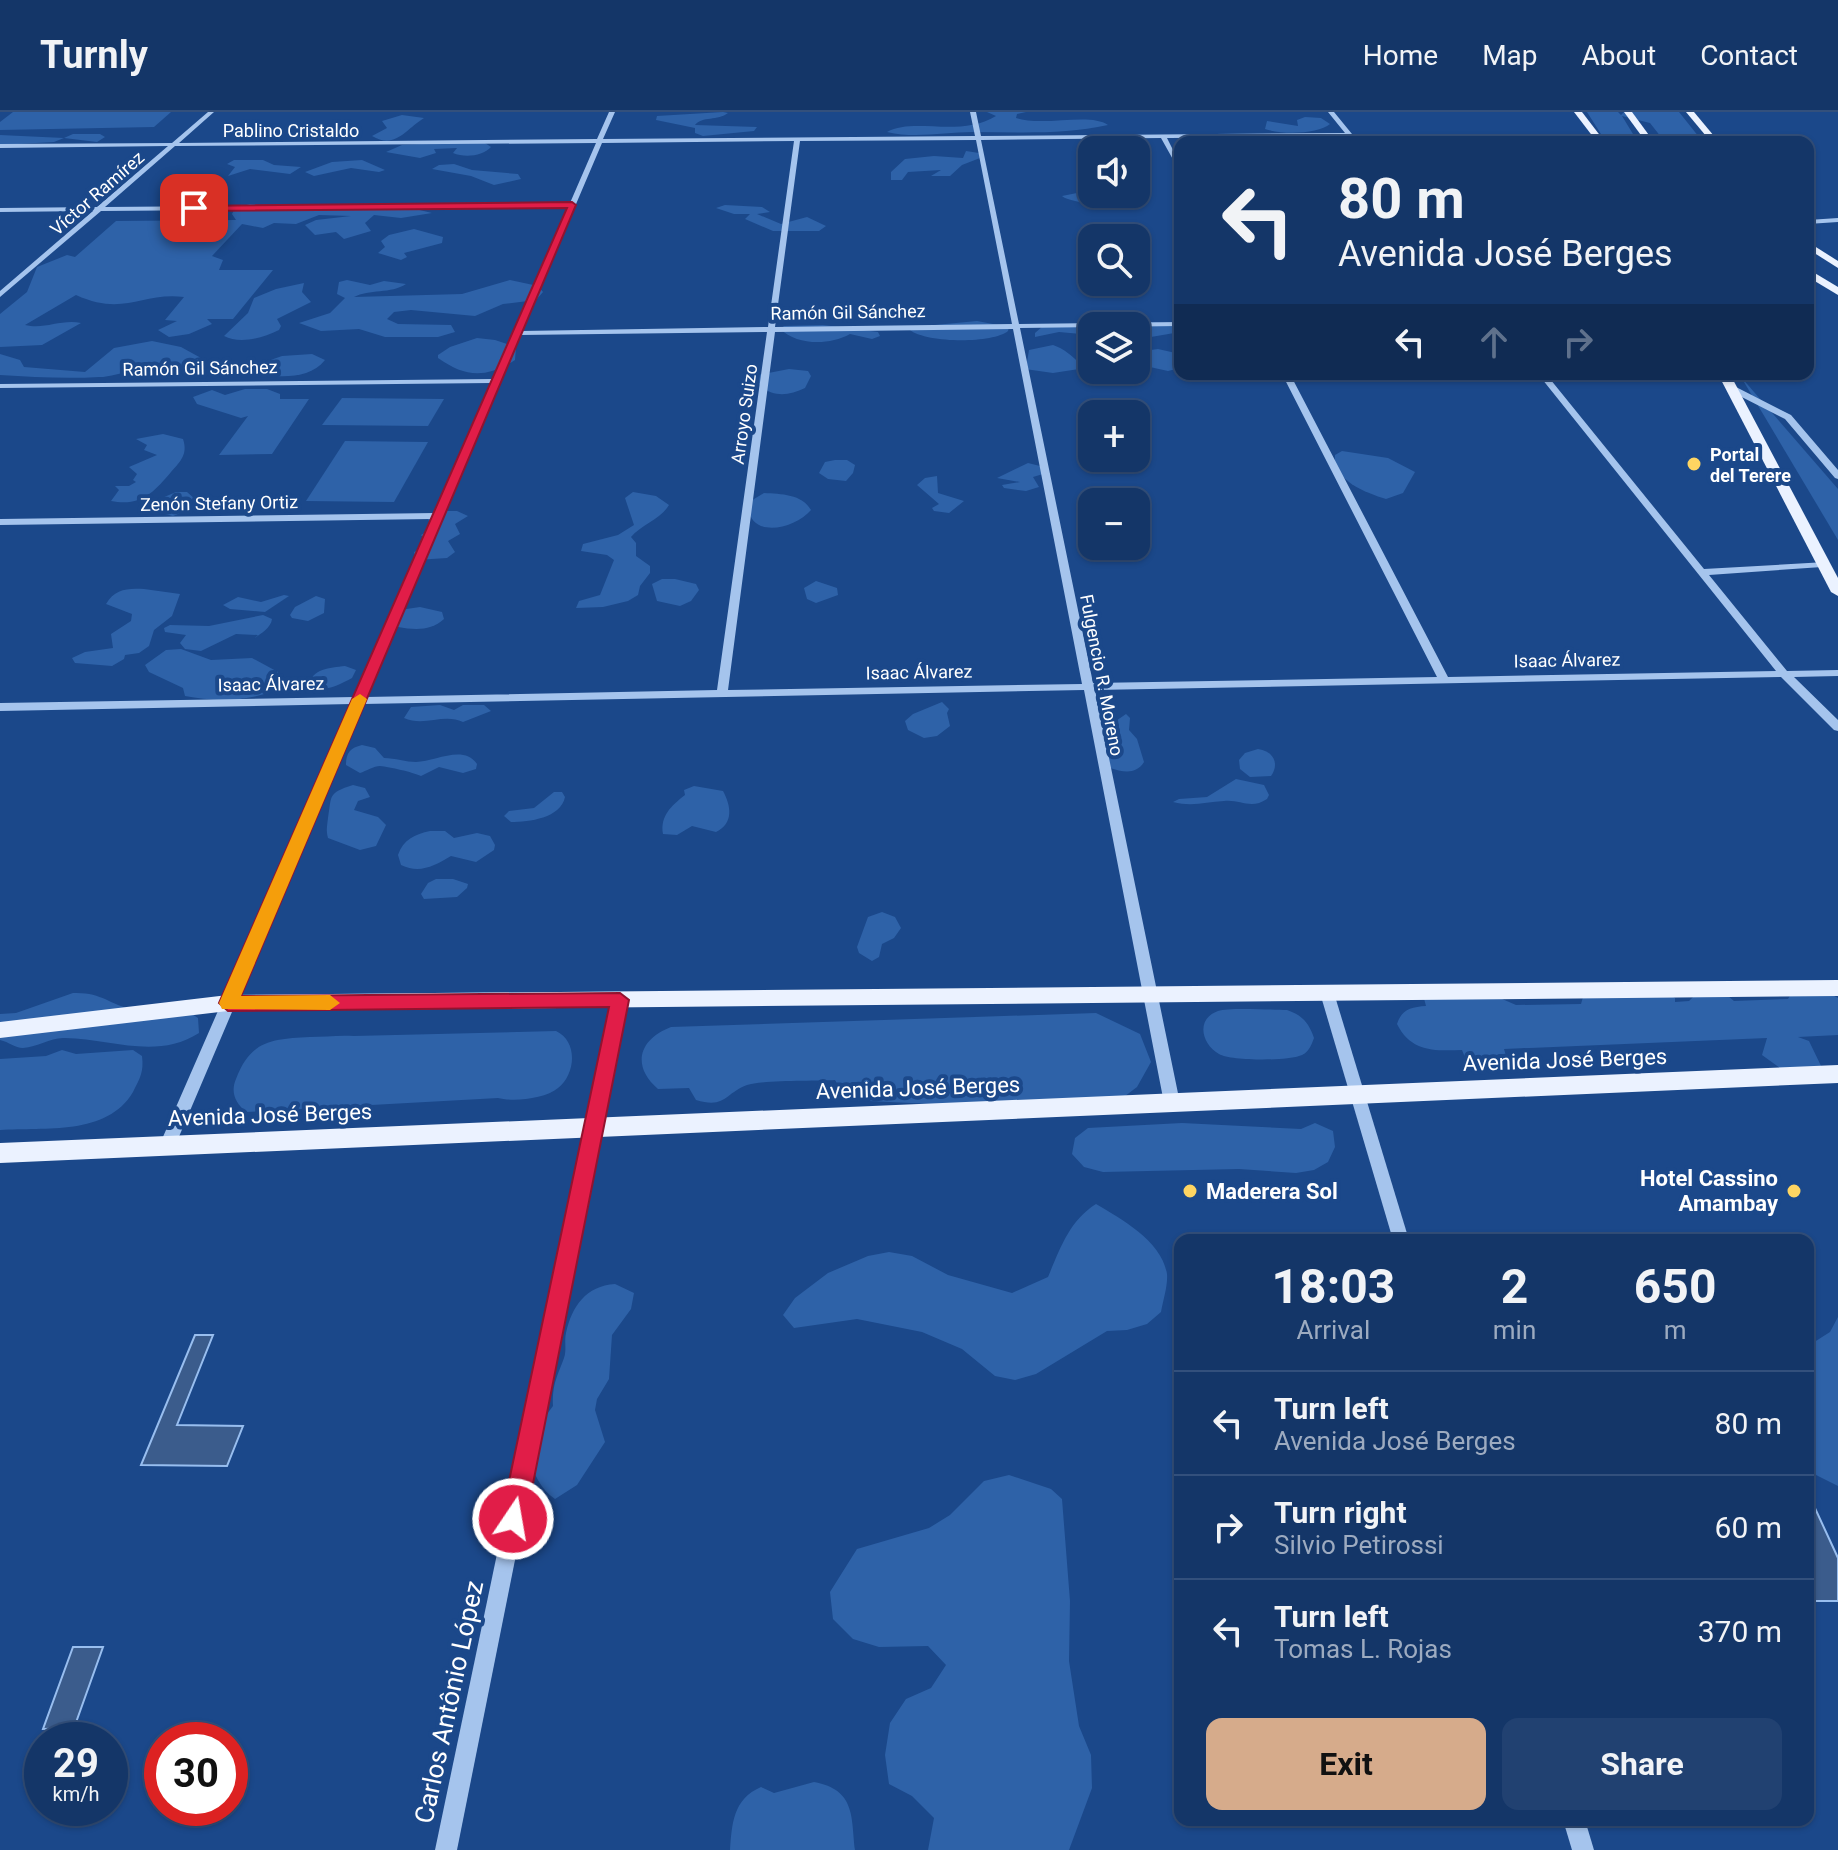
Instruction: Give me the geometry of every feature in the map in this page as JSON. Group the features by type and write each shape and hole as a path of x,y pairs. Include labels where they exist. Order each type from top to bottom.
{"main road":[{"path":"1578,112 1596,136"},
{"path":"1628,112 1646,136"},
{"path":"1690,112 1710,136"},
{"path":"1814,249 1838,265"},
{"path":"1814,276 1838,292"},
{"path":"1727,380 1838,592"},
{"path":"0,1030 228,1003 1838,988"},
{"name":"Avenida José Berges","path":"0,1153 1838,1074"}],"street":[{"name":"Víctor Ramírez","path":"0,295 211,112"},
{"path":"167,1146 612,112"},
{"name":"Fulgencio R. Moreno","path":"973,112 1172,1103"},
{"path":"1331,112 1350,135"},
{"name":"Pablino Cristaldo","path":"1256,136 1350,135"},
{"path":"1163,137 1174,158"},
{"name":"Pablino Cristaldo","path":"0,146 1174,137"},
{"name":"Arroyo Suizo","path":"722,693 797,140"},
{"path":"0,210 572,205"},
{"path":"1814,222 1838,220"},
{"name":"Ramón Gil Sánchez","path":"517,333 1174,324"},
{"path":"1289,380 1444,680"},
{"path":"1547,380 1784,674 1838,727"},
{"name":"Ramón Gil Sánchez","path":"0,386 496,381"},
{"path":"1731,388 1788,417 1838,476"},
{"name":"Zenón Stefany Ortiz","path":"0,522 438,516"},
{"path":"1702,572 1822,564"},
{"name":"Isaac Álvarez","path":"0,707 1838,673"},
{"path":"1327,993 1399,1234"},
{"name":"Carlos Antônio López","path":"446,1850 620,1000"},
{"path":"1576,1826 1583,1850"}],"shaded area":[{"path":"13,112 171,112 154,127 0,130 0,122"},
{"path":"987,112 1026,112 1017,114 1016,118 1090,120 1108,125 1041,132 919,135 887,132 910,126 968,126 996,116"},
{"path":"1587,112 1618,112 1621,115 1624,112 1679,112 1698,136 1660,136 1650,123 1622,116 1633,134 1602,136"},
{"path":"728,113 695,125 757,127 754,131 703,136 695,133 695,128 656,120 657,116"},
{"path":"402,115 424,118 394,139 387,141 372,136 387,128 382,121"},
{"path":"1321,118 1330,124 1318,130 1300,132 1265,129 1267,121 1298,126 1297,120"},
{"path":"73,134 100,134 105,137 97,142 64,138"},
{"path":"0,135 64,138 54,142 0,145"},
{"path":"485,143 491,147 468,156 453,153 457,148 434,149 436,153 420,158 386,152 402,145"},
{"path":"966,151 979,153 980,158 962,165 950,176 931,176 941,170 908,172 902,180 891,180 891,172 905,159 934,156 963,158"},
{"path":"234,160 263,160 274,165 301,167 290,174 250,169 228,176 235,167 227,164"},
{"path":"362,160 385,170 351,168 314,176 305,172 332,162"},
{"path":"454,164 472,170 518,174 521,179 494,185 471,176 432,169"},
{"path":"1078,193 1078,201 1067,199 1062,196"},
{"path":"250,204 303,210 403,206 432,213 401,218 374,215 365,223 371,231 344,239 336,232 315,235 305,225 316,220 351,216 319,215 296,224 274,223 263,228 242,224 212,256 223,260 219,270 273,270 233,319 207,319 212,324 189,334 169,337 158,330 177,321 165,320 184,297 107,304 76,295 25,325 81,323 42,345 0,347 0,314 27,292 37,267 67,255 75,257 116,221 236,220 232,214 235,208"},
{"path":"725,205 762,207 770,212 757,214 781,224 807,217 826,226 819,231 773,231 745,219 750,214 734,214 716,208"},
{"path":"414,229 443,237 442,243 404,253 407,257 401,260 378,253 385,247 381,241 389,235"},
{"path":"347,280 370,285 384,281 406,284 354,297 462,294 510,280 538,286 543,292 536,300 503,304 475,316 411,310 394,312 387,319 398,324 451,325 455,332 438,337 385,337 359,329 321,331 299,323 330,313 345,298 337,294 339,282"},
{"path":"304,283 302,292 311,302 277,319 281,326 279,330 250,339 236,340 224,336 248,313 254,298"},
{"path":"977,321 1009,327 1008,331 988,338 959,340 930,337 910,330 914,327"},
{"path":"1150,322 1174,324 1174,333 1151,337"},
{"path":"823,325 878,332 880,336 872,339 850,334 832,341 813,342 795,338 780,329 784,326"},
{"path":"1078,325 1078,334 1059,332 1035,337 1043,326"},
{"path":"477,338 516,347 515,360 485,373 475,373 457,369 438,358 450,347"},
{"path":"152,341 181,347 201,358 169,371 131,372 104,377 0,375 0,354 20,360 24,367 85,372 114,348"},
{"path":"1053,345 1075,359 1078,369 1053,373 1025,369 1022,365 1027,362 1029,350"},
{"path":"1150,350 1174,353 1174,370 1150,367"},
{"path":"312,354 325,360 303,374 275,376 264,368 265,362 282,356"},
{"path":"789,369 808,371 811,376 805,388 776,394 763,388 753,376"},
{"path":"1743,380 1838,489 1838,540"},
{"path":"245,389 267,389 280,394 280,399 309,399 272,454 219,455 248,416 241,418 197,404 193,397 212,390 225,395"},
{"path":"342,398 444,399 428,426 322,425"},
{"path":"163,434 183,439 184,453 178,464 159,486 139,500 111,501 119,490 115,486 129,486 136,482 133,480 137,474 129,467 157,455 144,450 147,445 136,439"},
{"path":"345,441 428,442 394,502 306,501"},
{"path":"1342,451 1388,458 1415,472 1403,493 1386,499 1360,489 1339,472 1335,455"},
{"path":"847,460 855,465 846,481 828,479 819,473 825,462"},
{"path":"1028,463 1044,467 1043,474 1033,477 1039,487 1026,491 1004,488 1002,485 1020,482 997,478"},
{"path":"937,476 938,493 964,501 949,513 934,511 932,508 939,504 917,485 925,478"},
{"path":"176,492 187,492 197,501 195,507 173,516 157,512 155,501"},
{"path":"633,492 656,496 669,505 631,537 636,543 636,556 650,566 650,573 640,586 638,595 628,601 603,607 576,608 579,601 600,595 614,560 607,555 581,551 583,544 618,535 634,525 625,498"},
{"path":"764,493 797,498 811,510 793,523 772,528 762,526 754,522 749,502"},
{"path":"445,511 457,511 468,516 455,524 460,534 448,541 455,552 447,558 416,560 414,552 429,545 421,535 437,525 428,520"},
{"path":"662,579 696,584 699,590 691,601 680,606 657,601 652,584"},
{"path":"816,581 837,588 838,595 816,603 807,599 804,588"},
{"path":"144,589 180,594 172,616 154,630 149,646 139,653 125,655 124,659 112,666 75,663 72,658 85,652 113,648 111,634 131,621 132,614 106,604 113,595 122,590"},
{"path":"289,596 265,612 230,609 223,605 238,597 261,602"},
{"path":"316,596 325,599 324,613 308,621 292,618 290,615 295,607"},
{"path":"420,607 442,612 444,619 434,626 417,629 398,627 392,620 400,610"},
{"path":"263,615 272,619 271,622 265,630 254,639 258,635 236,634 201,651 185,649 180,643 186,635 165,632 164,628 170,625 209,626"},
{"path":"181,649 211,660 252,658 278,672 279,688 233,700 185,696 183,688 149,672 145,665 166,650"},
{"path":"345,666 356,670 352,678 325,689 308,686 318,672"},
{"path":"942,702 949,709 950,726 937,736 924,738 908,730 905,721 913,714"},
{"path":"440,705 454,710 463,705 484,705 491,711 463,722 404,718 411,707"},
{"path":"1126,714 1130,718 1129,730 1137,739 1144,762 1137,769 1120,771 1110,768 1105,759 1115,753 1108,745 1109,736 1117,730 1113,723"},
{"path":"362,745 375,748 384,758 416,762 464,755 477,764 476,769 463,773 439,767 421,776 380,766 360,773 346,765 346,761 354,748"},
{"path":"1258,749 1274,758 1275,767 1271,776 1250,777 1240,769 1239,760 1245,753"},
{"path":"1236,779 1264,785 1269,795 1267,799 1251,804 1230,801 1173,802 1207,797"},
{"path":"353,785 365,788 370,797 358,801 354,810 378,817 386,825 376,846 360,850 328,838 327,833 332,796"},
{"path":"694,786 723,791 729,808 726,824 716,832 692,826 677,835 663,834 663,822 668,812 685,795 684,790"},
{"path":"554,792 562,792 565,797 551,814 518,822 511,822 504,816 509,811 534,808"},
{"path":"430,831 445,831 454,838 477,833 490,836 494,850 476,862 451,856 421,869 401,865 398,855 403,845 415,836"},
{"path":"436,879 453,879 468,884 457,897 424,899 421,894 428,883"},
{"path":"882,912 895,917 901,928 894,938 882,944 879,957 872,961 859,953 857,947 868,917"},
{"path":"1421,987 1486,992 1516,1005 1581,1004 1585,990 1664,992 1675,998 1675,1002 1689,1001 1696,994 1728,996 1734,1001 1788,999 1791,994 1823,990 1838,998 1838,1035 1798,1037 1809,1041 1823,1070 1780,1068 1762,1055 1767,1038 1504,1049 1510,1069 1466,1060 1462,1050 1433,1050 1409,1040 1397,1024 1408,1010 1426,1006"},
{"path":"73,993 91,994 141,1011 192,1014 198,1018 199,1033 183,1041 150,1047 65,1038 23,1048 0,1040 0,1014 16,1013"},
{"path":"1287,1010 1304,1020 1314,1038 1302,1055 1271,1059 1235,1058 1219,1054 1205,1039 1206,1020 1218,1011"},
{"path":"1096,1013 1140,1034 1151,1062 1137,1087 1112,1106 996,1107 847,1100 835,1080 754,1083 714,1103 696,1100 689,1088 658,1089 649,1080 642,1062 646,1046 660,1032 671,1027"},
{"path":"556,1031 568,1042 571,1066 558,1088 537,1097 246,1112 234,1093 236,1079 249,1056 264,1044 274,1041 337,1036"},
{"path":"62,1050 76,1054 133,1050 142,1056 141,1075 122,1106 91,1123 0,1130 0,1059 46,1056"},
{"path":"1182,1123 1301,1129 1315,1123 1333,1131 1335,1147 1328,1162 1314,1170 1296,1173 1239,1169 1103,1172 1084,1167 1072,1154 1075,1138 1088,1128"},
{"path":"1096,1204 1139,1232 1164,1262 1167,1274 1161,1312 1147,1324 1127,1330 1107,1331 1036,1374 1015,1380 995,1376 962,1349 922,1332 857,1319 794,1328 783,1315 795,1298 828,1273 868,1256 889,1252 912,1256 948,1275 1012,1293 1048,1277 1072,1227"},
{"path":"615,1284 634,1293 631,1309 612,1335 609,1379 597,1399 595,1410 605,1442 577,1485 555,1499 541,1486 528,1457 538,1426 553,1406 554,1387 565,1355 566,1333 576,1306 588,1293"},
{"path":"1838,1317 1838,1486 1814,1474 1814,1342 1830,1332"},
{"path":"195,1335 213,1335 177,1425 243,1426 227,1466 141,1465"},
{"path":"1009,1475 1051,1489 1062,1499 1070,1601 1069,1661 1079,1726 1091,1755 1092,1788 1069,1850 928,1850 934,1818 912,1796 889,1784 885,1755 890,1723 906,1699 931,1688 946,1665 928,1646 879,1647 853,1639 833,1619 830,1592 857,1549 929,1528 950,1515 984,1481"},
{"path":"1814,1506 1838,1558 1838,1601 1814,1601"},
{"path":"73,1647 103,1647 76,1722 46,1722"},
{"path":"814,1782 838,1791 844,1798 851,1816 855,1850 730,1850 739,1805 752,1792 761,1787 774,1793"}],"slow traffic":[{"path":"330,1003 228,1003 360,699"}],"place":[{"name":"Portal del Terere","path":"1694,464"},
{"name":"Maderera Sol","path":"1190,1191"},
{"name":"Hotel Cassino Amambay","path":"1794,1191"}],"route":[{"path":"194,208 572,205 228,1003 620,1000 513,1519"}]}
